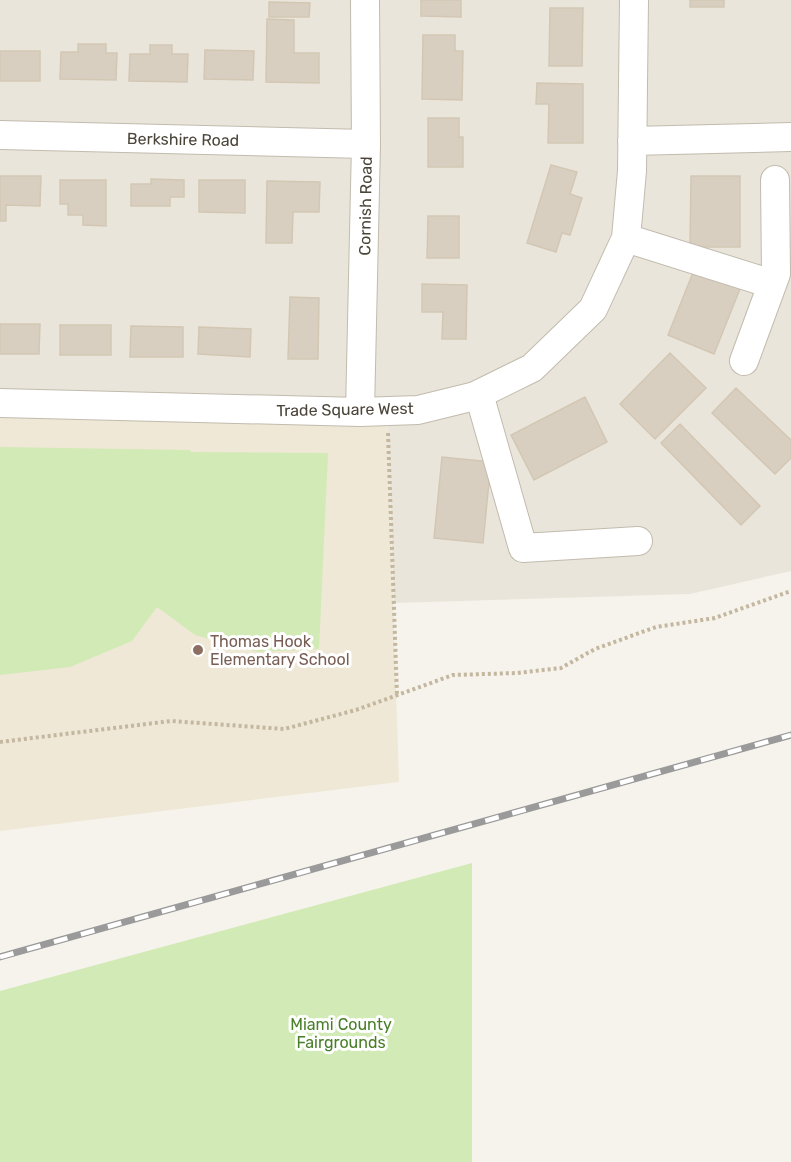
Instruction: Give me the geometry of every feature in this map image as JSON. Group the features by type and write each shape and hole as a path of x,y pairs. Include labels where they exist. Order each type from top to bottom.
{"street":[{"name":"Cornish Road","path":"365,0 366,144 374,412"},
{"name":"Trade Square West","path":"0,403 374,412 418,410 479,394 532,368 593,309 626,238 632,171 634,0"},
{"name":"Berkshire Road","path":"0,135 366,144"},
{"path":"632,141 791,137"},
{"path":"744,361 776,274 775,180"},
{"path":"626,238 772,284"},
{"path":"479,394 523,548 638,541"}],"path":[{"path":"374,412 397,696"},
{"path":"0,742 171,722 284,729 356,710 453,675 517,673 561,668 596,649 656,627 715,618 791,591"}],"shaded area":[{"path":"0,0 791,0 791,571 690,594 394,603 387,411 0,403"},
{"name":"Thomas Hook Elementary School","path":"0,403 387,411 399,782 0,831"}],"green space":[{"path":"0,447 328,453 319,649 259,652 195,635 157,607 132,641 70,667 0,675"},
{"name":"Miami County Fairgrounds","path":"472,863 472,1162 0,1162 0,991"}],"building":[{"path":"421,0 461,0 461,17 421,16"},
{"path":"690,0 724,0 724,7 690,7"},
{"path":"269,2 310,3 309,17 269,17"},
{"path":"550,8 583,8 582,66 549,66"},
{"path":"267,19 294,20 294,53 319,53 319,83 266,82"},
{"path":"423,35 455,35 455,51 463,51 462,100 422,99"},
{"path":"78,44 106,44 106,53 117,53 116,80 60,79 61,52 78,52"},
{"path":"150,45 172,45 172,54 188,54 187,82 129,81 130,54 150,54"},
{"path":"205,50 254,51 253,80 204,79"},
{"path":"0,51 40,51 40,81 0,81"},
{"path":"537,83 583,84 583,143 548,143 549,104 536,104"},
{"path":"428,118 459,118 459,137 463,137 463,167 428,167"},
{"path":"551,165 577,172 570,194 582,198 570,235 562,233 556,252 527,243"},
{"path":"0,176 41,176 40,206 6,205 6,221 0,221"},
{"path":"691,176 740,176 740,247 690,247"},
{"path":"151,179 184,180 184,197 170,197 170,206 131,206 131,184 151,184"},
{"path":"60,180 106,180 106,226 83,225 83,215 68,215 68,204 60,204"},
{"path":"199,180 245,180 245,213 199,212"},
{"path":"267,181 320,182 319,212 293,212 292,243 266,243"},
{"path":"428,216 459,216 459,258 427,258"},
{"path":"694,270 740,289 714,354 668,335"},
{"path":"422,284 467,285 466,339 442,339 443,312 422,312"},
{"path":"290,297 319,298 318,359 288,359"},
{"path":"0,324 40,324 39,354 0,354"},
{"path":"60,325 111,325 111,355 60,355"},
{"path":"131,326 183,327 183,357 130,357"},
{"path":"199,327 251,329 250,357 198,354"},
{"path":"670,353 706,388 655,439 620,404"},
{"path":"736,388 791,440 791,458 775,474 712,413"},
{"path":"585,397 607,442 534,480 511,435"},
{"path":"680,424 760,506 741,525 661,443"},
{"path":"442,457 491,462 483,543 434,538"}],"railway":[{"path":"0,957 791,735"}],"place":[{"name":"Thomas Hook Elementary School","path":"198,650"}]}
